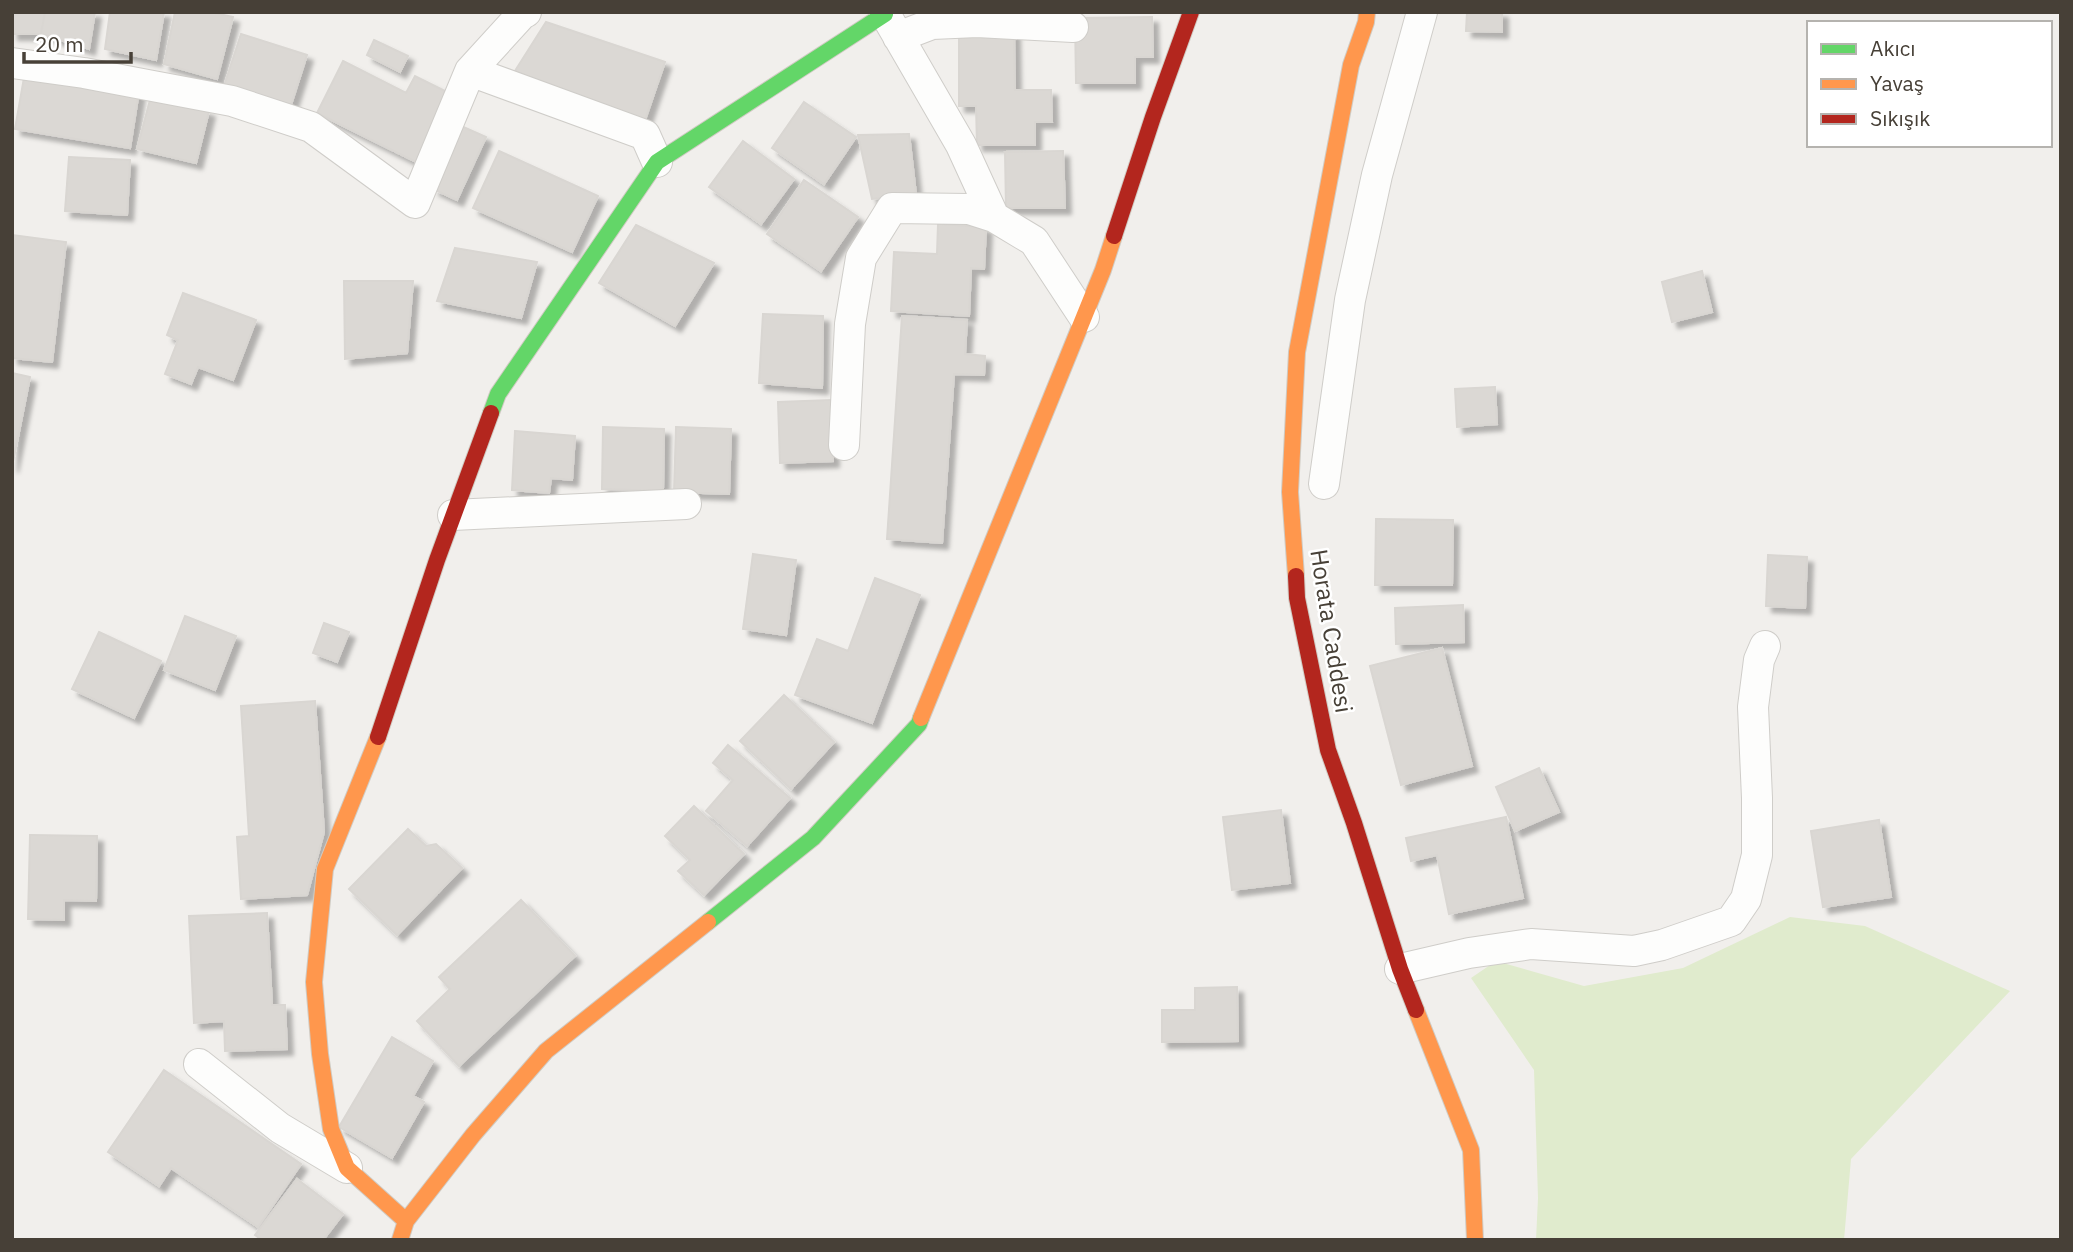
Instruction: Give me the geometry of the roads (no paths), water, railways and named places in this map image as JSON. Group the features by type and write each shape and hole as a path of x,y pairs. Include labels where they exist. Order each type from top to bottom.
{"street":[{"path":"12,63 84,73 232,101 311,127 415,203 470,71 526,12"},
{"path":"400,1240 406,1221 474,1135 546,1051 813,838 919,724 1103,270 1191,12"},
{"name":"Horata Caddesi","path":"1367,12 1351,65 1297,352 1290,492 1297,598 1328,750 1400,969 1471,1150 1475,1240"},
{"path":"1324,484 1350,300 1377,175 1422,12"},
{"path":"889,21 961,145 994,216"},
{"path":"347,1168 331,1129 320,1054 314,982 325,869 382,728 453,515 498,394 657,162 889,21 1073,27"},
{"path":"470,71 645,135 657,162"},
{"path":"844,445 850,324 861,258 892,208 969,209 994,216 1034,241 1084,317"},
{"path":"453,515 686,504"},
{"path":"1400,969 1469,953 1531,944 1634,951 1662,945 1731,921 1746,899 1757,855 1753,707 1759,660 1765,646"},
{"path":"199,1065 280,1128 347,1168 406,1221"}]}
